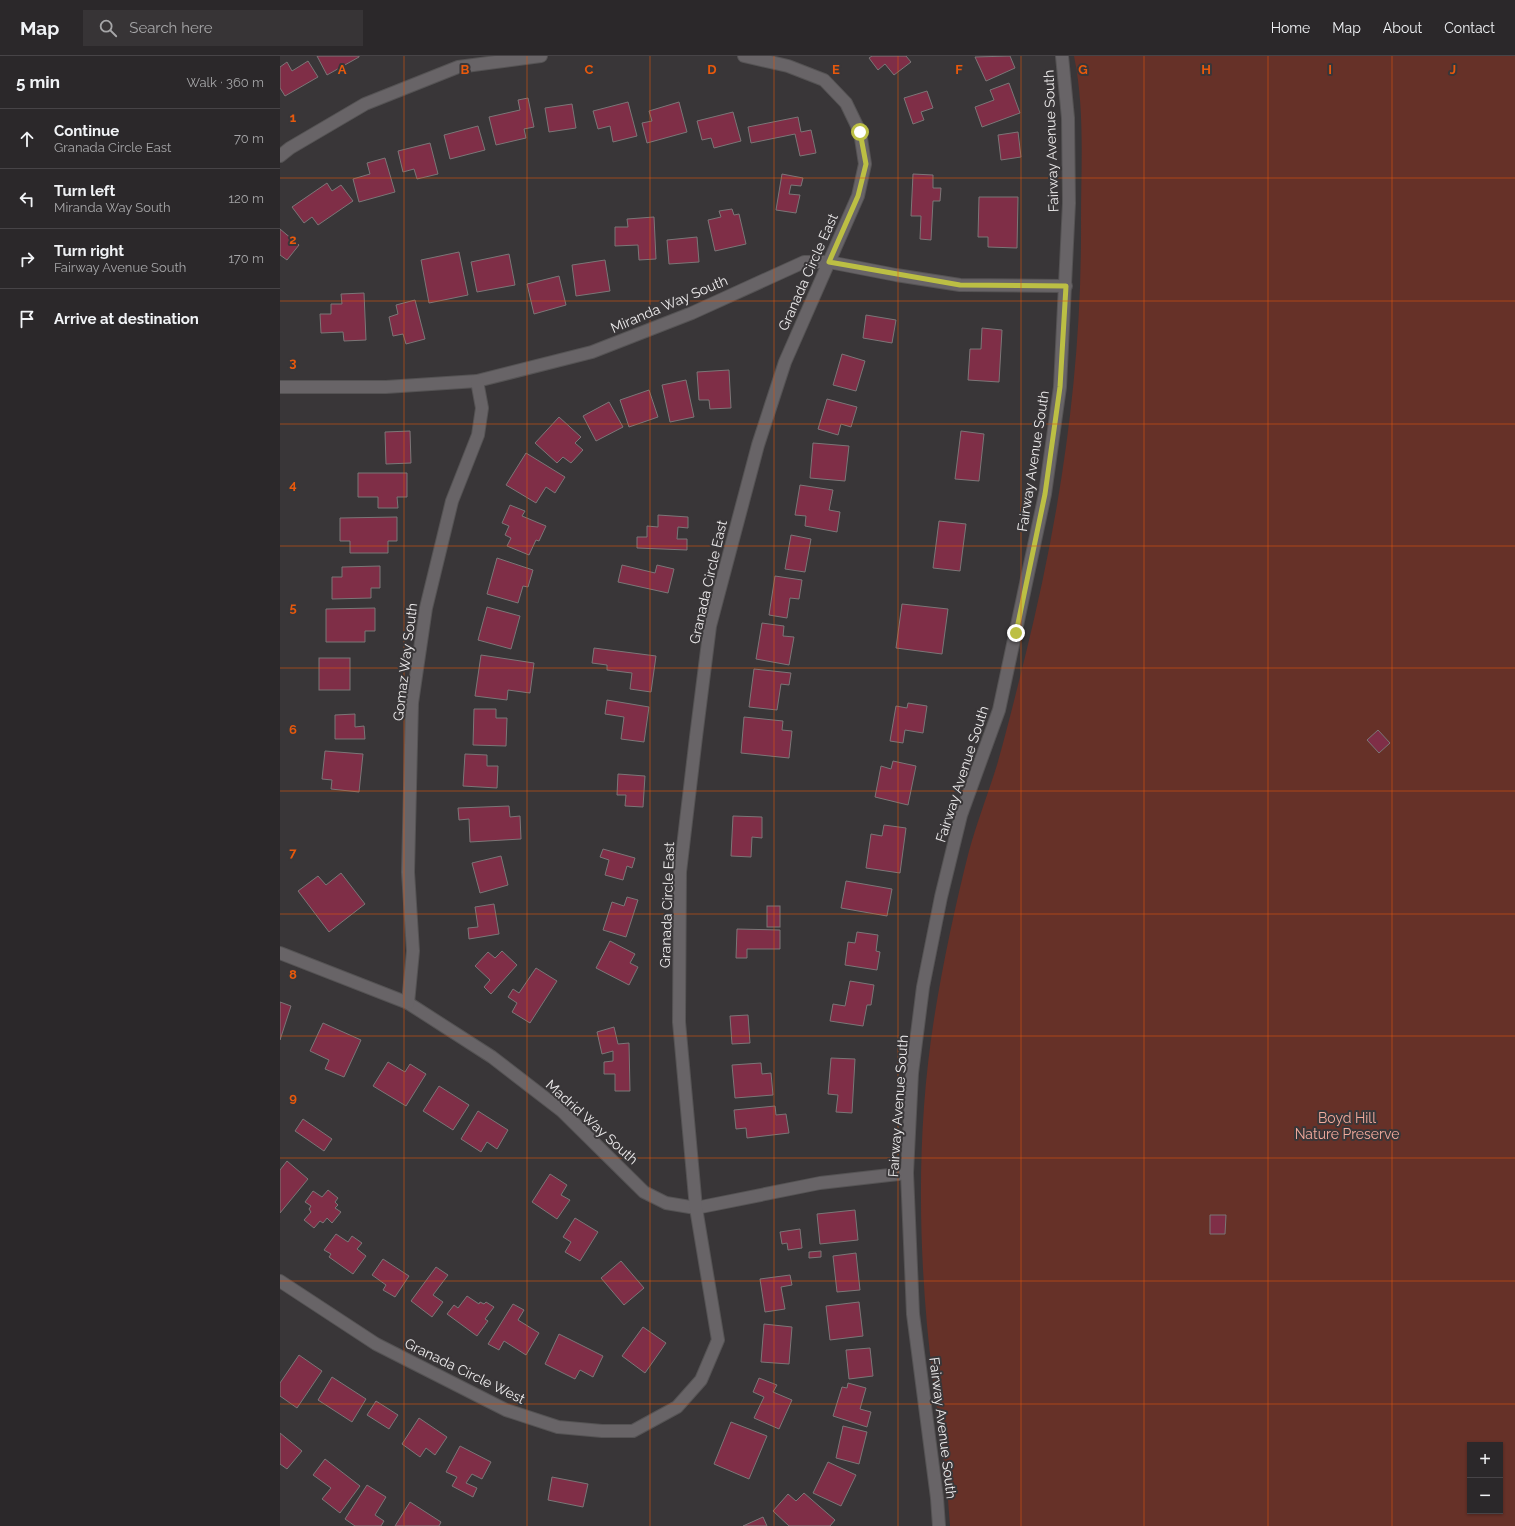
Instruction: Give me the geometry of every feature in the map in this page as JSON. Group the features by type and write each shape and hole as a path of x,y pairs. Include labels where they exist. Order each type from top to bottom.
{"street":[{"path":"280,156 290,148 365,104 457,62 541,56"},
{"name":"Granada Circle East","path":"696,1208 678,1022 680,872 710,626 758,445 785,362 858,196 866,164 860,132 846,103 824,80 788,66 744,56"},
{"name":"Fairway Avenue South","path":"939,1526 937,1498 913,1314 907,1173 912,1073 924,987 941,898 961,815 999,710 1045,494 1060,387 1070,203 1068,118 1062,56"},
{"name":"Miranda Way South","path":"280,387 386,387 477,381 592,352 692,313 804,262 829,262 960,285 1066,286"},
{"name":"Gomaz Way South","path":"408,1003 413,951 408,872 412,703 426,608 452,501 478,435 482,408 477,381"},
{"name":"Madrid Way South","path":"280,953 298,958 408,1003 492,1057 562,1111 644,1192 666,1203 696,1208 820,1184 907,1173"},
{"name":"Granada Circle West","path":"282,1287 376,1344 506,1410 558,1427 602,1431 633,1431 677,1407 701,1380 718,1340 696,1208"}],"green space":[{"name":"Boyd Hill Nature Preserve","path":"1074,56 1515,56 1515,1526 950,1526 946,1476 927,1325 924,1287 921,1172 925,1095 934,1019 954,914 975,829 997,765 1008,725 1038,602 1059,494 1067,440 1078,331 1082,138 1080,96"}],"building":[{"path":"317,56 359,56 359,57 327,75"},
{"path":"872,56 906,56 911,62 894,75 885,64 878,70 869,58"},
{"path":"1010,56 1015,68 986,81 975,57"},
{"path":"308,61 318,77 285,96 280,88 280,67 287,62 292,71"},
{"path":"1009,83 1020,113 982,127 975,107 994,100 990,90"},
{"path":"927,91 933,108 921,112 924,120 913,124 904,98"},
{"path":"528,98 534,127 524,129 526,138 496,145 489,117 520,110 518,100"},
{"path":"628,102 637,136 613,142 610,126 598,129 593,111"},
{"path":"679,102 687,132 647,143 642,123 652,121 649,111"},
{"path":"572,104 576,128 549,132 545,108"},
{"path":"733,112 741,141 714,148 711,138 702,140 697,121"},
{"path":"798,117 801,132 811,130 816,153 800,156 795,134 751,143 748,127"},
{"path":"478,126 485,150 450,159 444,135"},
{"path":"1018,132 1021,157 1001,160 998,135"},
{"path":"430,143 438,174 417,179 414,169 403,172 398,151"},
{"path":"385,158 395,192 359,202 353,179 370,174 367,163"},
{"path":"782,174 803,178 801,186 791,185 789,194 800,195 796,213 776,210"},
{"path":"913,174 933,175 933,188 941,188 940,201 933,201 931,240 920,239 921,216 911,216"},
{"path":"327,183 332,191 341,185 353,201 318,225 312,217 304,223 292,207"},
{"path":"979,197 1018,197 1017,248 988,247 988,237 978,237"},
{"path":"732,209 734,215 739,214 746,244 715,251 708,220 721,217 719,211"},
{"path":"654,217 656,259 639,260 638,245 615,246 615,227 628,227 627,219"},
{"path":"280,229 299,245 287,260 280,255"},
{"path":"697,237 699,262 669,264 667,240"},
{"path":"459,252 468,295 429,303 421,260"},
{"path":"509,254 515,285 477,292 471,262"},
{"path":"605,260 610,291 576,296 572,265"},
{"path":"559,276 566,305 534,314 527,284"},
{"path":"364,293 366,340 344,341 343,332 321,333 320,314 331,314 331,304 342,304 341,294"},
{"path":"415,300 425,339 406,344 403,334 393,336 389,317 398,314 396,305"},
{"path":"866,315 896,320 892,343 863,338"},
{"path":"982,328 1002,330 999,382 968,380 970,349 981,349"},
{"path":"842,354 865,361 856,391 833,385"},
{"path":"729,370 731,408 710,409 709,400 699,400 697,372"},
{"path":"686,380 694,417 670,422 662,385"},
{"path":"649,390 658,417 629,427 620,400"},
{"path":"827,399 857,407 851,427 841,424 838,435 818,429"},
{"path":"609,402 623,427 596,441 583,416"},
{"path":"559,417 581,437 575,443 583,450 571,463 563,457 557,463 535,443"},
{"path":"410,431 411,463 386,464 385,432"},
{"path":"961,431 984,434 979,481 955,479"},
{"path":"813,443 849,446 845,481 810,478"},
{"path":"526,453 565,477 555,493 546,487 536,503 506,485"},
{"path":"358,473 407,473 407,497 397,497 398,508 378,508 378,497 358,497"},
{"path":"800,485 833,490 829,510 840,512 837,532 805,526 806,516 795,515"},
{"path":"510,505 525,511 522,516 546,526 539,541 536,540 529,555 507,546 511,538 505,535 509,526 502,523"},
{"path":"658,515 688,517 688,528 678,527 677,539 687,539 687,550 637,548 637,537 647,537 647,526 658,527"},
{"path":"397,517 397,541 388,541 388,553 350,553 350,541 340,541 340,518"},
{"path":"939,521 966,524 960,571 933,568"},
{"path":"791,535 811,539 805,572 785,569"},
{"path":"497,558 533,570 528,587 523,586 518,603 487,594"},
{"path":"622,565 655,573 657,565 674,569 668,593 618,582"},
{"path":"380,566 380,588 371,588 371,598 332,599 332,577 342,577 342,567"},
{"path":"775,576 802,580 799,599 790,598 787,618 769,615"},
{"path":"902,604 948,609 942,654 896,648"},
{"path":"487,607 520,616 511,649 478,640"},
{"path":"375,608 375,631 365,631 365,642 326,642 326,609"},
{"path":"762,623 784,626 783,636 794,637 789,665 756,659"},
{"path":"594,648 656,656 651,692 630,689 632,673 607,670 607,665 592,663"},
{"path":"481,655 534,663 530,693 508,690 507,700 475,696"},
{"path":"319,658 350,658 350,690 319,690"},
{"path":"754,669 791,673 789,685 781,684 777,710 749,707"},
{"path":"607,700 649,707 644,742 621,739 624,717 605,714"},
{"path":"908,703 927,706 923,733 905,730 903,743 890,741 896,706 907,708"},
{"path":"474,709 496,709 496,718 507,718 506,746 473,745"},
{"path":"355,714 355,727 364,726 365,739 335,739 335,715"},
{"path":"744,717 783,721 782,730 792,731 789,758 741,753"},
{"path":"1378,730 1390,743 1379,753 1367,740"},
{"path":"325,751 363,754 359,792 331,789 332,780 322,779"},
{"path":"465,754 487,755 487,766 498,766 497,788 463,786"},
{"path":"893,761 916,766 908,805 875,797 881,766 891,769"},
{"path":"618,774 645,776 643,807 625,806 626,795 617,795"},
{"path":"509,806 510,817 520,816 521,839 470,842 469,819 459,820 458,808"},
{"path":"733,816 762,817 762,838 752,837 751,857 731,856"},
{"path":"884,825 906,828 900,873 866,868 871,834 882,836"},
{"path":"603,849 635,858 632,868 627,866 623,880 605,875 609,860 600,857"},
{"path":"501,856 508,885 480,893 472,863"},
{"path":"341,873 365,904 329,932 298,891 318,876 326,885"},
{"path":"846,881 892,889 887,916 841,908"},
{"path":"627,897 638,900 626,937 603,930 612,902 624,906"},
{"path":"494,904 499,934 469,939 468,928 478,927 475,907"},
{"path":"767,906 780,906 780,927 767,927"},
{"path":"737,929 780,930 780,949 747,949 747,958 736,958"},
{"path":"857,932 878,935 876,951 880,952 877,970 845,965 848,942 855,943"},
{"path":"610,941 635,954 630,963 638,967 629,985 596,968"},
{"path":"502,951 517,965 491,994 484,987 490,980 475,966 488,952 495,958"},
{"path":"536,968 557,981 530,1023 512,1012 517,1003 508,997 513,989 519,993"},
{"path":"850,981 874,985 871,1005 867,1005 863,1026 830,1021 833,1004 845,1006"},
{"path":"280,1002 291,1006 280,1040"},
{"path":"748,1015 750,1043 732,1044 730,1016"},
{"path":"323,1023 361,1040 344,1077 325,1069 329,1060 310,1051"},
{"path":"614,1027 618,1044 629,1043 630,1091 615,1091 615,1074 604,1074 604,1062 613,1061 613,1051 602,1054 597,1032"},
{"path":"831,1058 855,1059 852,1113 836,1112 838,1095 828,1094"},
{"path":"388,1062 405,1072 410,1064 426,1074 406,1106 373,1086"},
{"path":"761,1063 762,1074 771,1073 773,1095 735,1098 732,1065"},
{"path":"439,1086 469,1105 453,1130 423,1111"},
{"path":"775,1106 776,1115 786,1114 789,1133 747,1138 746,1128 736,1129 734,1110"},
{"path":"478,1111 508,1130 497,1149 487,1142 481,1152 461,1139"},
{"path":"303,1119 332,1139 324,1151 295,1131"},
{"path":"287,1161 308,1179 280,1213 280,1170"},
{"path":"550,1174 567,1185 561,1195 570,1200 557,1219 532,1202"},
{"path":"328,1190 338,1198 335,1202 338,1205 335,1208 341,1212 332,1223 327,1218 323,1223 320,1221 314,1228 304,1220 311,1212 309,1209 311,1206 305,1202 313,1191 322,1197"},
{"path":"855,1210 858,1240 820,1244 817,1214"},
{"path":"1210,1215 1226,1215 1225,1234 1210,1234"},
{"path":"575,1218 598,1232 580,1261 565,1252 571,1242 563,1237"},
{"path":"800,1229 802,1248 788,1250 787,1243 782,1244 780,1232"},
{"path":"336,1234 348,1242 352,1236 362,1243 357,1249 366,1256 353,1274 329,1257 331,1254 324,1250"},
{"path":"821,1251 821,1257 809,1258 809,1252"},
{"path":"856,1253 860,1290 837,1292 833,1256"},
{"path":"383,1259 409,1276 395,1297 383,1290 386,1285 372,1275"},
{"path":"621,1261 644,1288 624,1305 601,1278"},
{"path":"436,1267 448,1275 433,1295 443,1302 432,1317 411,1301"},
{"path":"790,1275 792,1285 781,1287 785,1309 765,1312 760,1279"},
{"path":"467,1296 479,1304 480,1302 484,1304 486,1302 494,1307 485,1319 488,1321 477,1336 447,1314 454,1305 458,1308"},
{"path":"859,1302 863,1336 830,1340 826,1306"},
{"path":"513,1304 524,1310 518,1320 539,1333 526,1355 504,1341 499,1350 488,1344"},
{"path":"764,1324 792,1327 789,1364 761,1362"},
{"path":"643,1327 666,1343 645,1373 622,1356"},
{"path":"559,1334 603,1356 593,1377 580,1370 575,1379 545,1364"},
{"path":"870,1348 873,1376 849,1379 846,1350"},
{"path":"299,1355 322,1371 297,1408 280,1396 280,1383"},
{"path":"332,1377 366,1399 352,1422 318,1400"},
{"path":"759,1378 777,1385 773,1392 792,1400 779,1429 754,1418 764,1397 753,1392"},
{"path":"848,1383 866,1388 860,1409 871,1412 867,1427 833,1416 842,1387 847,1388"},
{"path":"376,1401 398,1415 389,1429 367,1415"},
{"path":"419,1418 447,1437 435,1455 426,1448 420,1457 402,1444"},
{"path":"731,1422 767,1436 749,1479 714,1464"},
{"path":"843,1426 867,1432 859,1464 836,1458"},
{"path":"280,1433 302,1451 287,1469 280,1464"},
{"path":"460,1446 491,1462 482,1479 472,1474 466,1483 477,1488 473,1497 452,1486 457,1477 446,1472"},
{"path":"325,1459 360,1486 340,1513 322,1499 331,1488 313,1475"},
{"path":"828,1462 856,1475 841,1506 813,1493"},
{"path":"552,1477 588,1484 583,1507 548,1500"},
{"path":"367,1485 386,1497 375,1515 384,1521 381,1526 355,1526 345,1519"},
{"path":"804,1493 835,1520 830,1526 789,1526 773,1511 788,1494 796,1501"},
{"path":"410,1502 441,1522 439,1526 395,1526"},
{"path":"763,1517 767,1526 743,1526"}],"route":[{"path":"860,132 866,164 858,196 829,262 896,275 960,285 1066,286 1060,387 1045,494 1016,633"}]}
